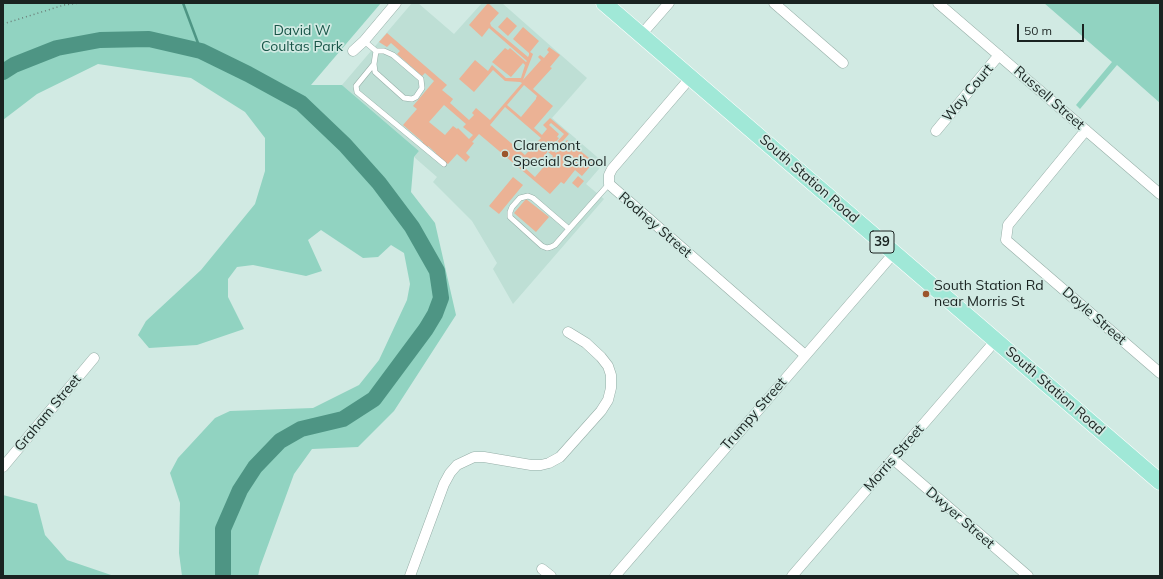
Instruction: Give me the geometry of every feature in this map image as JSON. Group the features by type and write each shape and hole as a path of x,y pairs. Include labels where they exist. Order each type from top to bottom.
{"main road":[{"name":"South Station Road","path":"604,3 1160,482"}],"street":[{"path":"353,51 364,42 396,3"},
{"path":"641,35 669,3"},
{"path":"774,3 843,63"},
{"name":"Russell Street","path":"938,3 1160,194"},
{"name":"Way Court","path":"936,131 999,55"},
{"name":"Rodney Street","path":"691,77 612,169 609,175 610,184 805,355"},
{"name":"Doyle Street","path":"1086,130 1008,225 1006,240 1160,373"},
{"name":"Trumpy Street","path":"615,576 894,253"},
{"path":"410,576 444,484 450,473 457,465 474,457 484,457 531,465 549,463 560,457 601,411 608,400 612,388 611,375 608,366 586,343 568,332"},
{"name":"Morris Street","path":"792,576 996,340"},
{"name":"Graham Street","path":"3,467 94,358"},
{"name":"Dwyer Street","path":"893,459 1028,576"},
{"path":"542,568 551,576"}],"lane":[{"path":"364,42 376,50 393,55 421,79 423,84 421,91 412,99 404,98 375,72 374,64 376,50"},
{"path":"374,64 356,86 357,92 444,164"},
{"path":"569,229 533,198 528,196 520,198 512,207 510,212 510,217 542,246 547,248 554,245 569,229 610,184"}],"path":[{"path":"3,24 64,5 80,3"}],"shaded area":[{"name":"Claremont Special School","path":"412,3 418,3 454,34 482,3 502,3 587,78 552,118 604,163 586,184 604,199 513,304 493,269 497,263 472,221 433,182 437,177 414,157 419,151 342,85"}],"green space":[{"name":"David W Coultas Park","path":"3,3 381,3 311,85 342,85 419,151 414,157 411,192 435,223 456,315 394,411 358,447 312,449 294,474 258,576 182,576 179,553 180,503 170,473 178,458 215,418 230,411 313,408 359,385 379,360 407,300 410,284 404,253 391,245 378,257 363,258 321,230 308,240 322,271 306,276 253,265 237,267 228,279 228,297 244,329 197,345 149,348 138,335 146,321 201,270 255,204 265,171 265,138 245,112 191,78 98,64 37,94 3,120"},
{"path":"1044,3 1160,3 1160,103 1117,65 1080,109 1076,105 1112,62"},
{"path":"3,495 37,504 45,535 67,560 114,576 3,576"}],"building":[{"path":"488,3 499,13 490,23 491,26 528,57 529,53 513,39 523,27 539,41 530,52 533,54 523,80 541,60 538,57 540,55 544,58 549,52 547,50 549,47 560,55 550,67 552,68 533,89 553,106 534,128 542,135 547,129 543,125 550,118 569,134 554,151 556,153 567,140 594,162 582,176 575,170 564,184 561,182 550,194 479,134 472,142 474,143 466,153 470,157 466,162 457,154 448,164 435,155 436,153 428,146 427,148 422,143 423,142 403,125 417,109 413,106 434,81 425,73 422,76 397,54 400,51 391,43 387,47 379,42 387,33 447,85 442,90 453,99 450,103 469,120 474,115 472,113 476,108 490,120 522,83 505,81 493,70 474,92 459,79 475,60 488,71 492,65 506,78 521,78 525,65 523,63 511,77 492,62 505,48 508,50 510,48 526,62 527,61 489,28 482,37 469,25","holes":["524,85 537,96 521,117 507,105","444,105 466,124 463,127 473,135 469,139 458,128 457,129 453,126 445,135 429,122","505,107 541,138 525,155 490,125","551,123 564,134 548,152 553,156 535,177 525,168 530,163 535,167 559,138 557,137 559,134 549,125"]},
{"path":"507,17 517,26 508,36 498,27"},
{"path":"578,176 584,181 578,188 572,183"},
{"path":"513,177 523,185 499,214 489,206"},
{"path":"526,199 549,217 536,232 514,213"}],"waterway":[{"path":"183,3 201,51"},
{"path":"3,72 14,65 57,48 100,40 149,39 201,51 248,74 301,103 345,145 379,183 412,227 437,271 441,298 435,314 426,329 374,399 343,419 301,429 280,441 255,467 240,490 223,529 223,576"}],"place":[{"name":"Claremont Special School","path":"505,154"},
{"name":"South Station Rd near Morris St","path":"926,294"}]}
